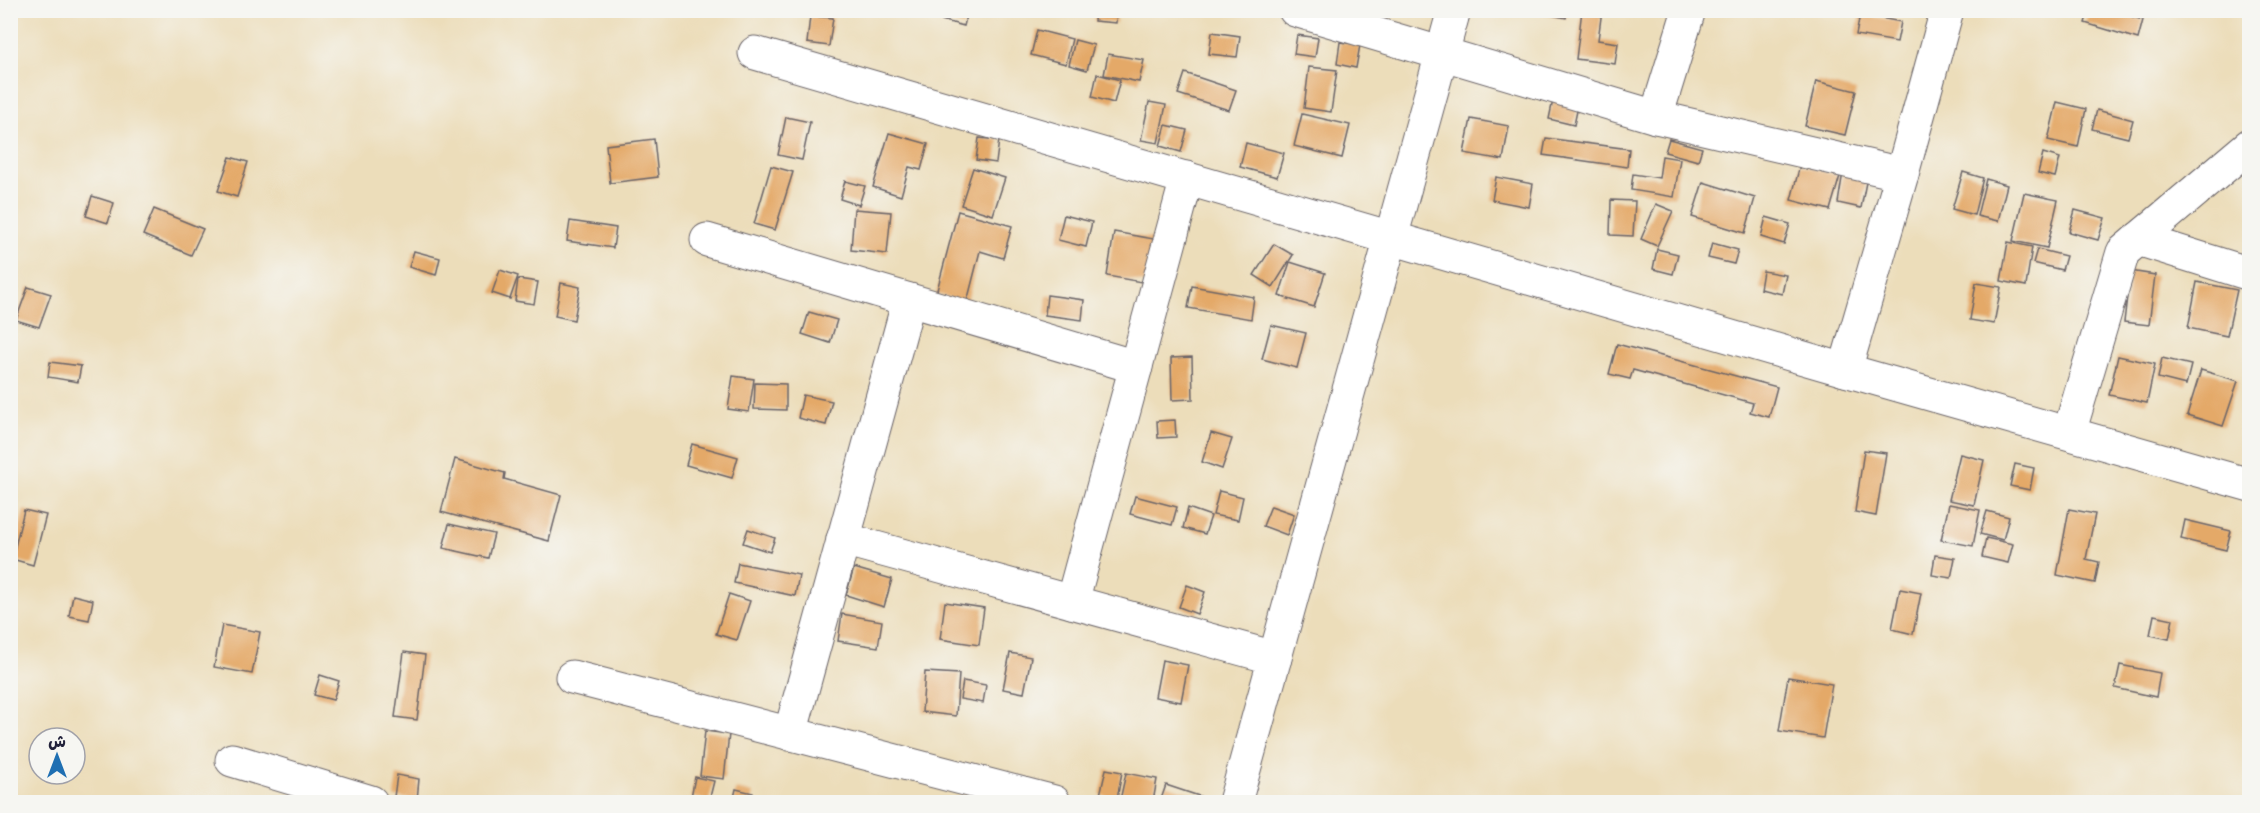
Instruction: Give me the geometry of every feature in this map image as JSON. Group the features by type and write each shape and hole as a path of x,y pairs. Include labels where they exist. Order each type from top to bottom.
{"street":[{"path":"1295,10 1656,117 1902,174"},
{"path":"1235,802 1454,10"},
{"path":"1656,117 1689,10"},
{"path":"1845,370 1947,10"},
{"path":"755,53 1845,370 2250,485"},
{"path":"2069,433 2123,252 2250,145"},
{"path":"1072,602 1187,178"},
{"path":"2138,239 2250,274"},
{"path":"707,240 1136,368"},
{"path":"790,734 909,300"},
{"path":"843,539 1275,658"},
{"path":"572,676 790,734 1011,797 1054,802"},
{"path":"232,760 371,802"}],"building":[{"path":"944,10 968,10 964,26 941,20"},
{"path":"1095,10 1117,10 1116,23 1094,21"},
{"path":"1541,10 1568,10 1566,18 1540,13"},
{"path":"1582,10 1602,10 1598,40 1618,43 1615,64 1576,59"},
{"path":"2089,10 2110,10 2143,20 2138,39 2085,23"},
{"path":"1860,14 1901,22 1897,42 1856,35"},
{"path":"810,16 833,18 829,46 807,43"},
{"path":"1037,30 1072,39 1066,64 1031,55"},
{"path":"1212,32 1240,36 1237,57 1209,54"},
{"path":"1297,35 1318,38 1315,57 1294,54"},
{"path":"1075,40 1094,45 1087,70 1069,65"},
{"path":"1340,42 1360,45 1356,68 1337,64"},
{"path":"1108,54 1144,60 1139,82 1104,75"},
{"path":"1309,67 1337,70 1331,112 1304,108"},
{"path":"1185,73 1236,90 1229,110 1178,94"},
{"path":"1097,74 1120,80 1114,103 1092,97"},
{"path":"1816,81 1856,91 1845,135 1805,126"},
{"path":"1553,100 1578,106 1574,125 1549,119"},
{"path":"1149,102 1166,105 1158,143 1141,140"},
{"path":"2057,102 2086,109 2078,147 2048,140"},
{"path":"2097,110 2133,120 2128,138 2092,129"},
{"path":"1302,114 1350,125 1342,158 1294,146"},
{"path":"786,117 810,122 802,160 778,155"},
{"path":"1471,119 1509,126 1503,160 1464,153"},
{"path":"1166,125 1187,130 1181,152 1160,146"},
{"path":"889,133 928,144 921,170 909,167 901,196 873,187"},
{"path":"979,138 999,140 996,163 976,160"},
{"path":"1546,138 1629,149 1627,167 1543,155"},
{"path":"654,139 658,177 610,183 606,145"},
{"path":"1669,139 1702,148 1698,161 1665,152"},
{"path":"1246,143 1284,153 1277,177 1240,167"},
{"path":"2043,153 2060,158 2055,177 2038,173"},
{"path":"1662,156 1680,159 1674,197 1631,190 1633,174 1659,178"},
{"path":"230,157 248,162 237,197 218,191"},
{"path":"1800,165 1840,176 1830,210 1791,200"},
{"path":"771,166 793,172 775,230 754,224"},
{"path":"973,168 1005,178 993,215 961,205"},
{"path":"1843,172 1867,177 1861,208 1838,203"},
{"path":"1963,172 1983,178 1974,215 1952,209"},
{"path":"1496,177 1533,184 1529,207 1492,200"},
{"path":"1986,179 2007,185 1998,221 1977,216"},
{"path":"845,181 865,186 859,205 840,199"},
{"path":"1703,182 1755,198 1745,233 1692,217"},
{"path":"2024,193 2058,200 2047,248 2013,241"},
{"path":"92,196 114,203 108,223 86,216"},
{"path":"1611,200 1635,201 1633,236 1610,235"},
{"path":"1656,204 1673,211 1657,246 1641,239"},
{"path":"154,209 203,229 191,255 143,235"},
{"path":"854,209 891,212 887,254 851,250"},
{"path":"2075,210 2105,218 2098,240 2069,232"},
{"path":"958,211 1012,226 1003,258 980,251 967,302 936,294"},
{"path":"1064,215 1092,222 1086,247 1058,240"},
{"path":"1766,217 1790,224 1784,244 1761,237"},
{"path":"570,221 616,228 613,248 567,241"},
{"path":"1114,232 1154,239 1147,283 1107,276"},
{"path":"2008,242 2032,247 2026,286 2001,281"},
{"path":"1712,243 1738,250 1734,264 1708,258"},
{"path":"1274,244 1293,255 1273,287 1254,275"},
{"path":"1657,249 1678,254 1673,274 1653,269"},
{"path":"2037,249 2066,256 2062,270 2033,263"},
{"path":"414,251 440,258 436,275 409,267"},
{"path":"1290,262 1325,273 1314,307 1279,296"},
{"path":"500,270 518,276 510,299 492,293"},
{"path":"1763,271 1786,275 1782,294 1760,289"},
{"path":"2130,271 2155,275 2149,325 2124,322"},
{"path":"518,279 538,282 534,304 515,301"},
{"path":"2197,282 2237,290 2227,336 2188,328"},
{"path":"561,283 580,287 574,320 555,316"},
{"path":"1976,283 2001,287 1994,324 1970,320"},
{"path":"1192,286 1254,297 1251,319 1188,308"},
{"path":"28,287 51,294 39,327 16,320"},
{"path":"1047,295 1084,300 1082,320 1045,315"},
{"path":"809,312 837,320 830,343 802,334"},
{"path":"1271,325 1306,333 1297,368 1262,359"},
{"path":"1617,344 1777,387 1769,417 1750,412 1753,403 1633,370 1630,379 1609,374"},
{"path":"2118,356 2155,364 2147,403 2109,395"},
{"path":"1192,357 1193,399 1172,400 1171,358"},
{"path":"2162,358 2191,365 2186,385 2158,378"},
{"path":"50,362 81,366 78,382 48,377"},
{"path":"2201,370 2238,381 2223,426 2187,415"},
{"path":"733,376 754,379 749,412 728,409"},
{"path":"755,383 786,384 786,410 754,409"},
{"path":"803,395 832,401 826,425 798,418"},
{"path":"1175,420 1176,437 1158,438 1157,421"},
{"path":"1211,433 1232,439 1222,469 1202,462"},
{"path":"692,444 738,457 732,478 686,465"},
{"path":"1864,450 1886,453 1876,516 1855,512"},
{"path":"1960,454 1984,460 1974,505 1949,500"},
{"path":"455,459 505,473 504,479 561,495 549,541 441,512"},
{"path":"2015,464 2034,468 2030,490 2010,486"},
{"path":"1219,491 1243,497 1238,520 1213,515"},
{"path":"1135,496 1177,507 1172,525 1130,514"},
{"path":"1949,504 1980,510 1973,546 1941,540"},
{"path":"1271,506 1294,514 1287,535 1263,526"},
{"path":"1188,508 1211,516 1205,534 1183,528"},
{"path":"2069,509 2095,514 2086,559 2099,562 2095,583 2057,575"},
{"path":"24,510 46,515 33,565 12,559"},
{"path":"1987,511 2009,517 2003,540 1980,534"},
{"path":"2185,520 2231,531 2226,550 2181,539"},
{"path":"449,524 494,534 488,558 443,548"},
{"path":"748,529 775,538 770,552 743,543"},
{"path":"1986,538 2013,544 2008,563 1982,557"},
{"path":"1935,555 1955,558 1951,578 1932,575"},
{"path":"738,563 799,575 795,596 734,583"},
{"path":"854,568 892,579 884,607 846,595"},
{"path":"1187,585 1205,592 1197,614 1179,607"},
{"path":"1900,589 1921,593 1913,634 1892,629"},
{"path":"729,594 750,601 737,640 716,634"},
{"path":"73,595 93,600 89,620 69,616"},
{"path":"945,602 984,608 979,645 940,639"},
{"path":"842,614 882,621 878,647 838,641"},
{"path":"2154,615 2173,619 2169,639 2150,635"},
{"path":"222,625 260,632 252,674 214,667"},
{"path":"404,652 425,655 417,720 395,717"},
{"path":"1010,653 1031,657 1024,693 1003,689"},
{"path":"1162,660 1188,665 1181,702 1155,697"},
{"path":"2120,665 2160,673 2156,697 2115,688"},
{"path":"925,672 959,674 956,716 922,712"},
{"path":"320,675 339,681 333,700 314,695"},
{"path":"1788,677 1832,684 1823,738 1779,731"},
{"path":"963,681 986,685 983,703 960,699"},
{"path":"705,731 729,734 724,779 700,776"},
{"path":"1106,769 1122,772 1117,799 1100,795"},
{"path":"1126,773 1157,779 1153,802 1120,800"},
{"path":"397,775 419,779 417,800 394,797"},
{"path":"695,777 714,781 709,801 691,797"},
{"path":"1166,785 1202,797 1200,802 1160,802"},
{"path":"736,789 753,793 751,802 733,802"}]}
